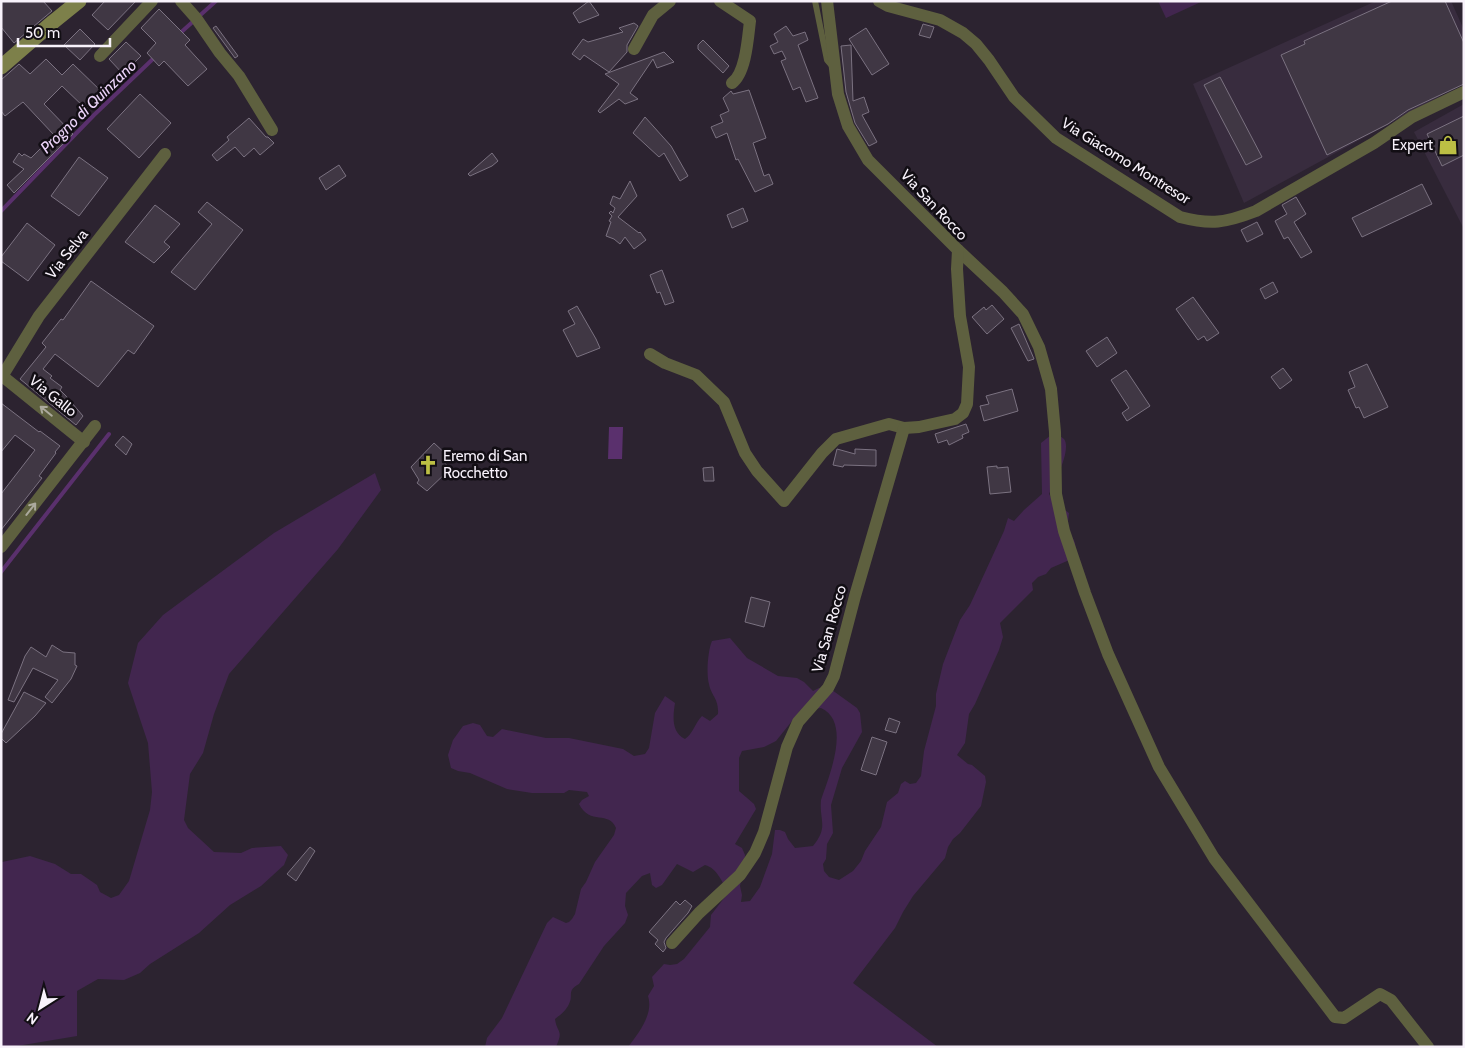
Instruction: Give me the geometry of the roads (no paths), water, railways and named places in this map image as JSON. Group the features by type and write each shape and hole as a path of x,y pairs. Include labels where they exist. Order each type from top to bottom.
{"street":[{"path":"1,68 79,1"},
{"path":"100,56 152,1"},
{"path":"634,49 653,15 670,1"},
{"path":"720,1 750,21 748,45 738,79 732,83"},
{"name":"Via San Rocco","path":"650,354 665,363 696,375 724,402 746,453 757,471 784,501 822,453 836,439 889,424 904,428 919,427 955,419 963,414 967,404 969,366 960,316 957,269 958,250 868,160 848,126 838,94 826,1"},
{"name":"Via Giacomo Montresor","path":"879,1 888,6 940,20 963,33 985,54 1014,97 1056,138 1180,217 1201,222 1235,219 1256,211 1374,142 1412,117 1464,92"},
{"path":"182,2 239,76 272,130"},
{"name":"Via Selva","path":"2,376 39,316 165,154"},
{"path":"958,250 1003,292 1023,314 1039,347 1051,389 1055,432 1056,494 1064,531 1108,654 1159,768 1214,858 1335,1017 1344,1018 1380,994 1391,1000 1428,1047"},
{"name":"Via Gallo","path":"2,376 84,442"},
{"path":"1,547 95,426"},
{"name":"Via San Rocco","path":"672,943 699,913 740,874 755,853 764,832 787,747 798,722 828,688 834,676 855,596 904,428"}],"lane":[{"path":"815,1 827,60 835,69"}],"waterway":[{"name":"Progno di Quinzano","path":"178,35 216,1"},
{"name":"Progno di Quinzano","path":"1,211 94,115 155,57"},
{"path":"1,572 109,434"}],"place":[{"name":"Expert","path":"1448,145"},
{"name":"Eremo di San Rocchetto","path":"428,465"}]}
